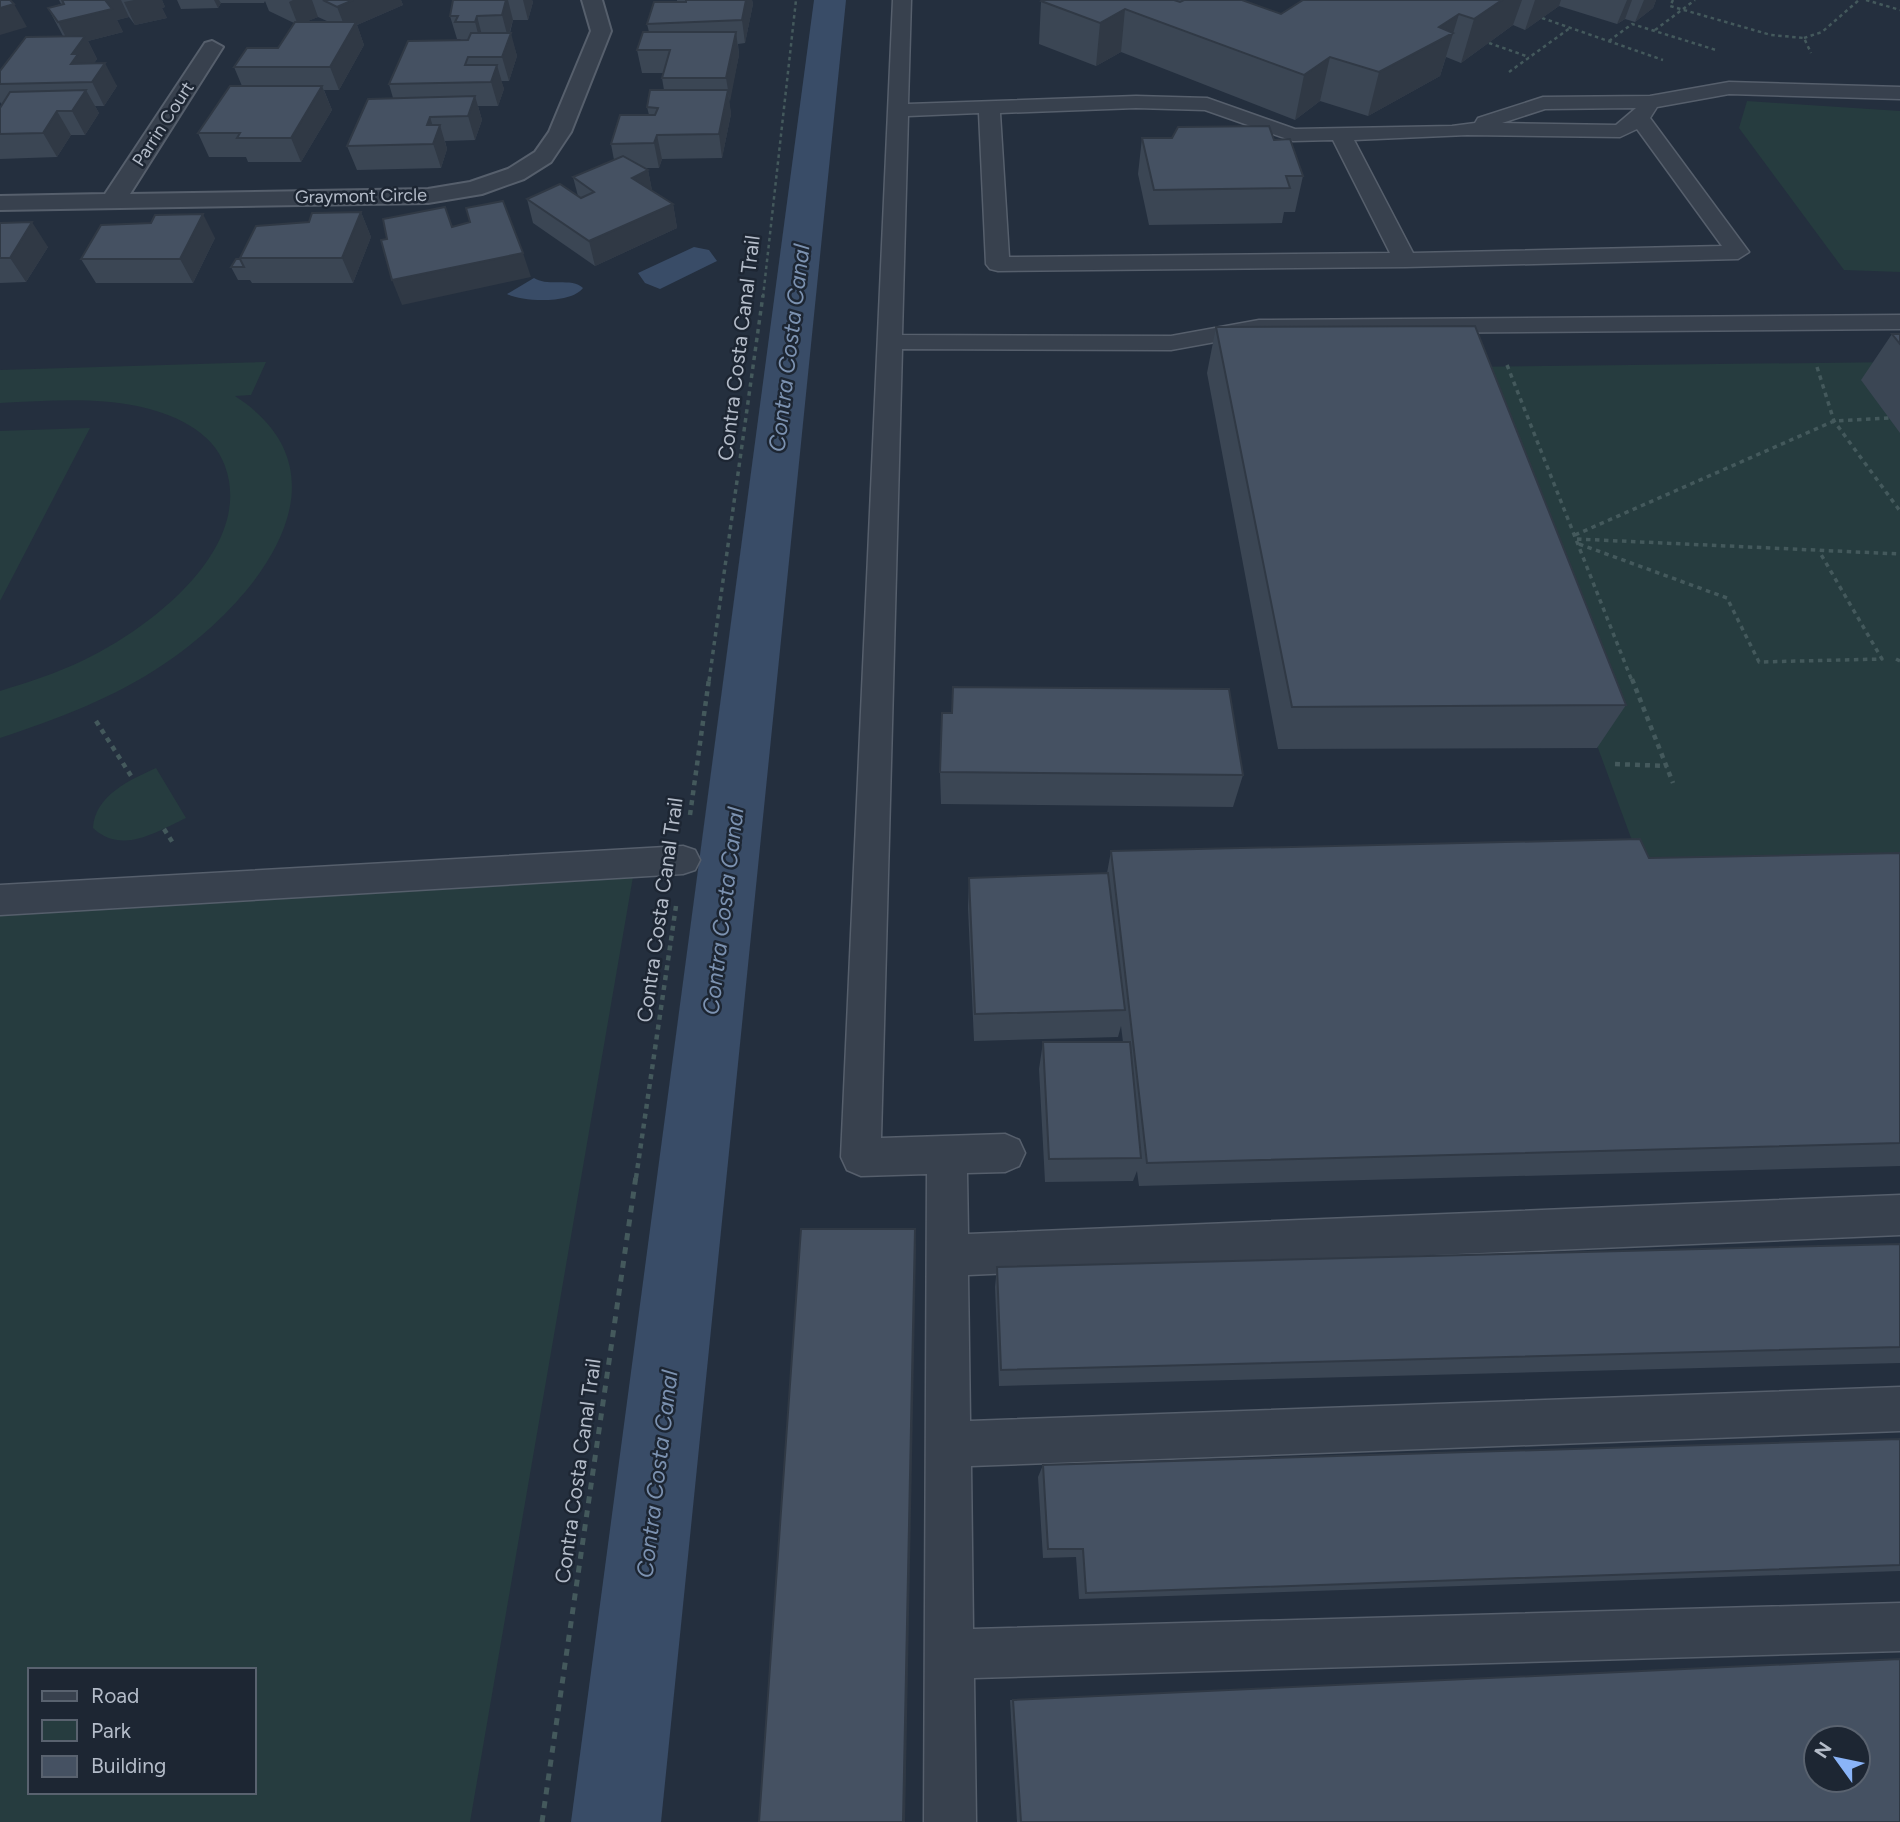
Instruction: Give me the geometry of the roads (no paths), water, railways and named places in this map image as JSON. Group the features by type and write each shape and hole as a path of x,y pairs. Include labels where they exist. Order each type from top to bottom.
{"street":[{"name":"Graymont Circle","path":"0,204 428,196 474,189 516,174 542,157 560,132 601,31 592,0"},
{"name":"Parrin Court","path":"113,201 212,47"}],"lane":[{"path":"902,0 861,1157 1005,1153"},
{"path":"1467,129 1498,116 1543,103 1645,110 1729,89 1900,93"},
{"path":"898,110 1136,102 1207,104 1293,135 1467,129 1620,131 1645,110"},
{"path":"989,107 998,264 1405,260 1738,252 1645,110"},
{"path":"1341,135 1405,260"},
{"path":"890,342 1171,343 1259,327 1900,322"},
{"path":"0,900 683,860"},
{"path":"947,1155 950,1822"},
{"path":"949,1255 1900,1215"},
{"path":"949,1444 1900,1409"},
{"path":"950,1654 1900,1628"}],"water":[{"path":"694,247 709,250 717,261 660,289 645,283 638,273"},
{"path":"534,278 546,282 573,283 583,288 568,297 546,300 524,299 507,294"}],"waterway":[{"name":"Contra Costa Canal","path":"616,1822 830,0"}]}
